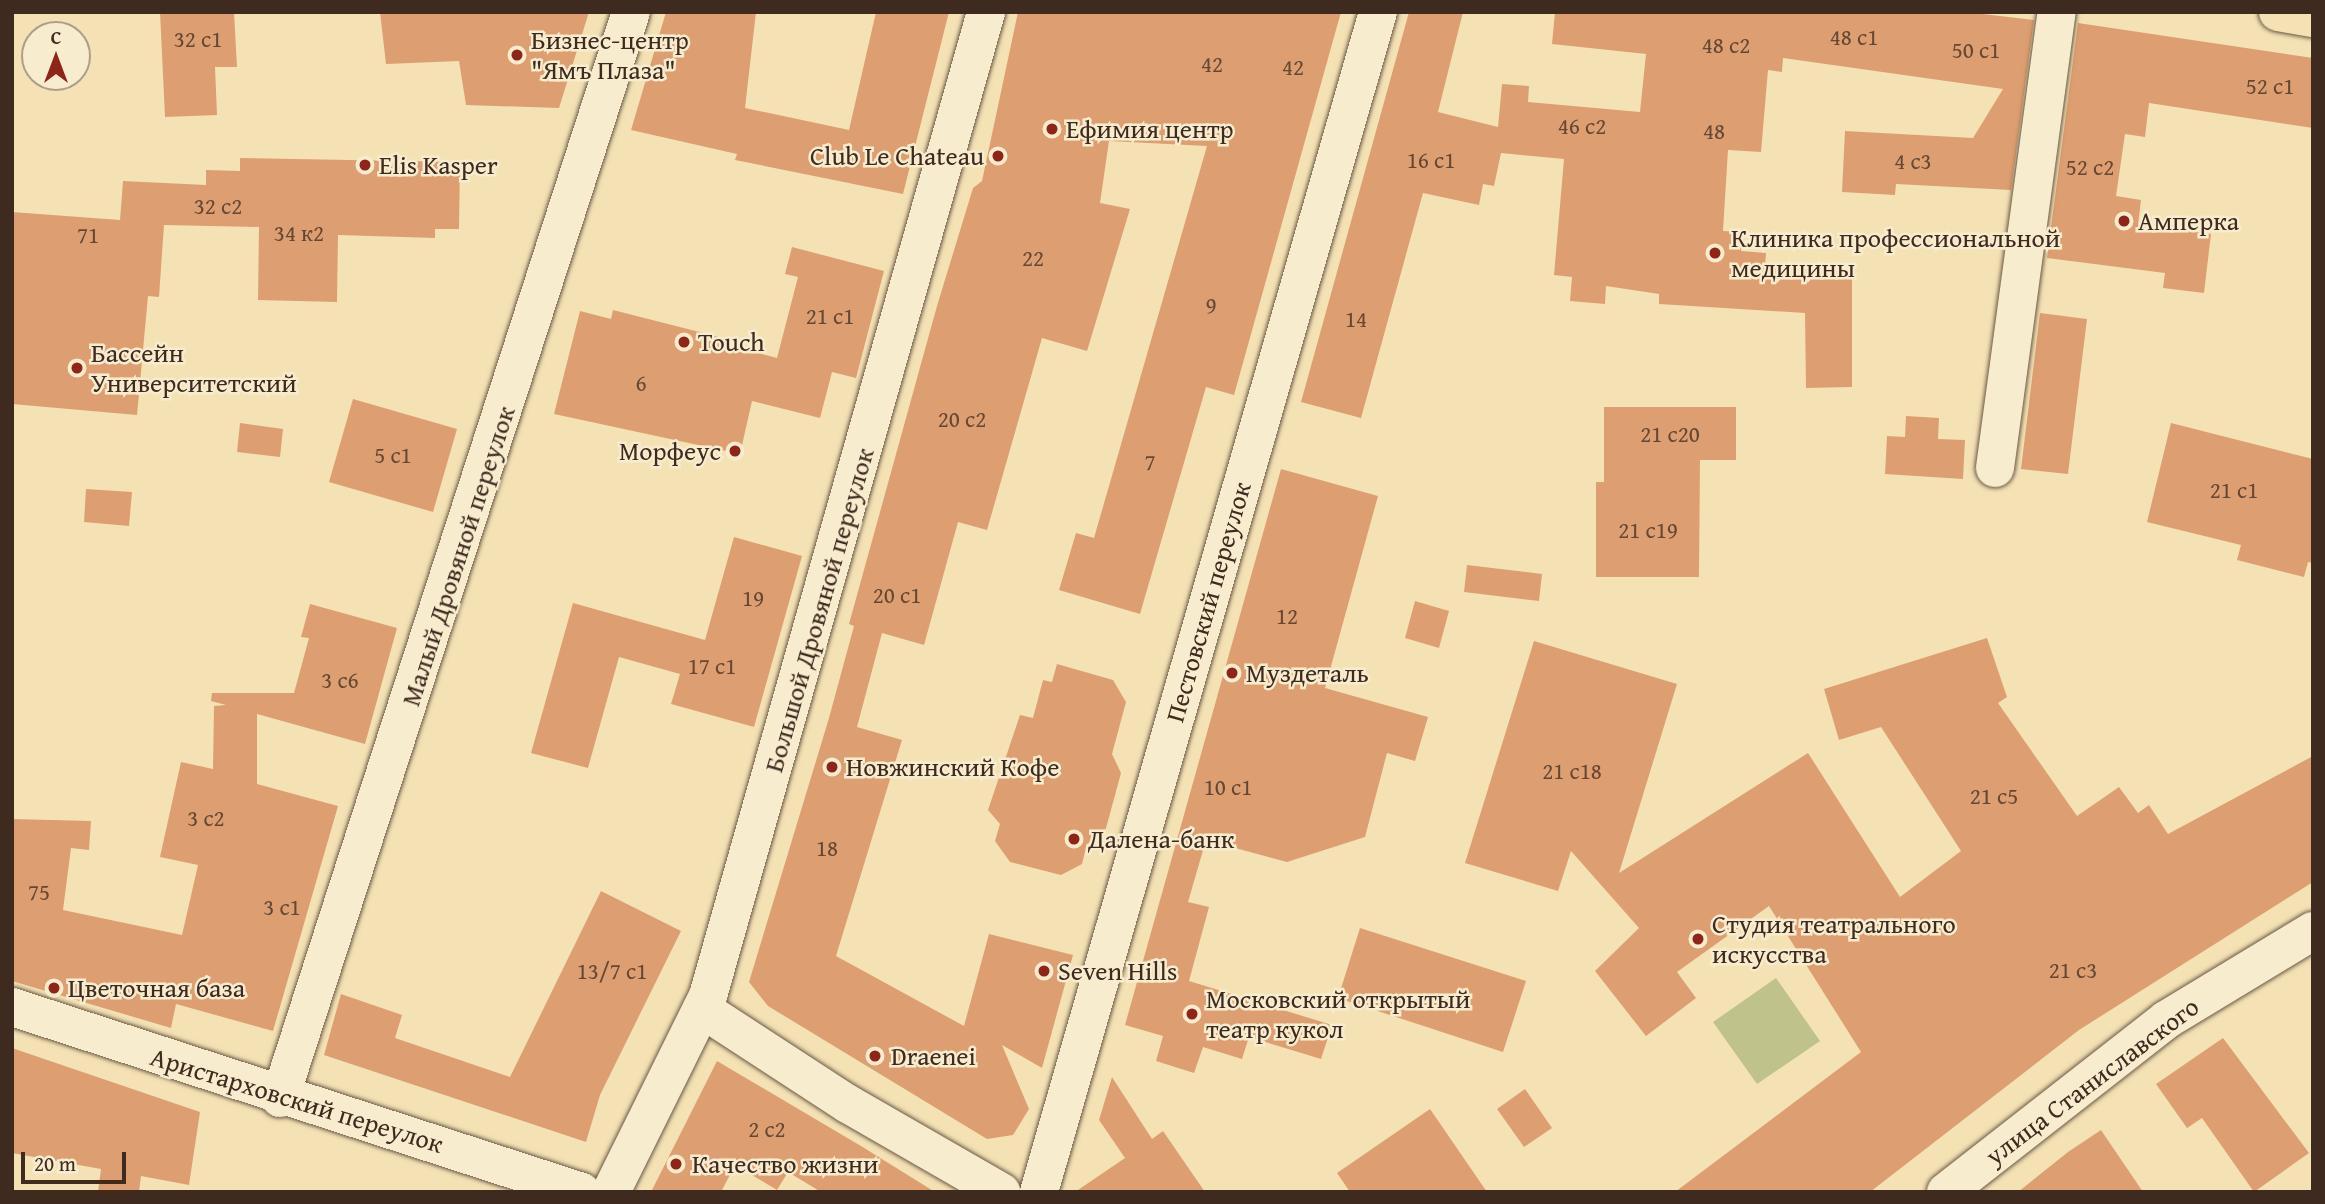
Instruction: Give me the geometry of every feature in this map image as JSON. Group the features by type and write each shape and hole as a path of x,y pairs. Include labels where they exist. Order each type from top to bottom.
{"main road":[{"path":"2278,12 2313,18"}],"street":[{"name":"Малый Дровяной переулок","path":"280,1098 631,12"},
{"name":"Большой Дровяной переулок","path":"611,1192 702,1009 986,12"},
{"name":"Пестовский переулок","path":"1039,1192 1378,12"},
{"path":"1995,468 2057,12"},
{"name":"улица Станиславского","path":"1946,1192 2166,1020 2313,931"},
{"name":"Аристарховский переулок","path":"12,1007 280,1098 582,1192"},
{"path":"702,1009 848,1104 1001,1192"}],"green space":[{"path":"1776,978 1820,1041 1757,1084 1713,1022"}],"building":[{"path":"160,12 234,12 237,67 215,67 217,115 165,117"},
{"name":"Бизнес-центр \"Ямъ Плаза\"","path":"380,12 589,12 559,108 466,105 459,61 386,64"},
{"path":"666,12 756,12 745,108 849,130 876,12 949,12 903,194 735,160 737,154 631,130"},
{"path":"1018,12 1341,12 1234,395 1206,387 1140,614 1059,590 1076,533 1094,538 1207,146 1109,141 1100,203 1130,209 1087,351 1042,338 987,530 958,522 924,645 882,633 857,727 902,740 836,956 964,1026 989,934 1073,955 1042,1068 1002,1045 1029,1109 1013,1135 987,1139 768,1006 749,982 829,718 854,626 849,624 937,306 973,188 982,181"},
{"path":"1409,12 1463,12 1438,112 1498,127 1502,84 1529,86 1528,102 1640,112 1646,54 1552,44 1555,12 1966,12 2034,20 2011,190 1896,184 1895,195 1842,192 1845,131 1973,138 2003,89 1783,58 1782,72 1768,70 1761,152 1728,150 1723,231 1742,232 1741,251 1766,253 1765,267 1852,272 1852,387 1806,388 1805,313 1659,304 1659,294 1606,286 1605,304 1570,301 1572,277 1554,275 1564,159 1501,153 1494,186 1483,184 1479,205 1423,193 1361,418 1301,402"},
{"path":"2078,23 2313,58 2313,128 2149,103 2145,137 2125,134 2116,196 2141,200 2138,225 2211,234 2204,293 2163,288 2165,273 2047,258"},
{"path":"240,158 460,162 459,229 435,229 435,238 338,235 337,302 258,300 259,227 164,225 159,297 148,296 137,415 12,404 12,212 120,220 123,181 206,185 206,170 240,171"},
{"path":"792,247 884,271 856,378 832,372 820,418 752,401 740,454 554,414 580,311 611,319 613,310 719,337 718,342 777,358 798,277 785,274"},
{"path":"2040,313 2087,319 2068,474 2021,469"},
{"path":"353,399 457,429 433,512 329,482"},
{"path":"1604,407 1736,407 1736,460 1700,460 1699,577 1596,577 1596,482 1604,482"},
{"path":"1906,416 1939,418 1938,439 1965,440 1963,479 1885,474 1887,436 1905,437"},
{"path":"240,423 283,429 280,457 237,452"},
{"path":"2171,423 2313,459 2313,563 2308,562 2304,577 2237,560 2241,545 2147,522"},
{"path":"1281,469 1378,496 1325,688 1428,717 1415,761 1387,753 1365,837 1287,862 1206,840 1188,902 1209,907 1189,981 1332,1025 1321,1059 1249,1037 1242,1059 1203,1047 1194,1073 1156,1061 1163,1036 1125,1025"},
{"path":"86,489 132,492 129,526 84,522"},
{"path":"734,537 802,556 754,727 671,704 680,674 619,657 588,768 531,753 573,603 705,640"},
{"path":"1467,565 1542,574 1539,601 1464,592"},
{"path":"1415,601 1449,611 1439,648 1405,638"},
{"path":"310,604 397,628 365,744 257,714 257,784 338,806 273,1031 176,1004 171,1028 12,981 12,819 91,821 89,850 71,848 63,910 182,935 198,865 160,857 181,762 213,769 214,706 226,705 211,701 212,693 294,693 309,638 301,637"},
{"path":"1987,638 2007,697 1998,703 2077,816 2119,787 2138,813 2149,805 2168,834 2313,756 2313,882 2079,1030 1870,1192 1675,1192 1861,1052 1769,906 1677,972 1696,998 1646,1036 1595,971 1639,928 1571,851 1558,891 1465,863 1534,641 1677,684 1619,873 1808,753 1900,897 1961,851 1881,727 1839,740 1824,689"},
{"path":"1057,664 1113,680 1126,702 1112,754 1121,773 1105,832 1087,844 1082,864 1061,875 1010,862 995,841 1000,824 988,810 1020,715 1033,718 1043,680 1052,682"},
{"path":"601,891 681,931 600,1095 586,1142 324,1055 341,994 402,1015 395,1038 510,1077"},
{"path":"1360,928 1526,981 1503,1052 1338,998"},
{"path":"2223,1038 2309,1153 2254,1192 2202,1118 2187,1128 2156,1084"},
{"path":"12,1048 200,1112 189,1185 141,1176 139,1192 98,1192 101,1169 12,1153"},
{"path":"717,1061 935,1192 821,1192 788,1172 777,1190 735,1165 721,1192 651,1192"},
{"path":"1112,1077 1152,1139 1163,1131 1205,1192 1075,1192 1125,1158 1099,1120"},
{"path":"1525,1089 1552,1128 1524,1147 1497,1109"},
{"path":"1430,1109 1487,1192 1350,1192 1337,1173"},
{"path":"2101,1130 2143,1192 2018,1192 2068,1152"}],"place":[{"name":"Бизнес-центр \"Ямъ Плаза\"","path":"517,55"},
{"name":"Ефимия центр","path":"1052,129"},
{"name":"Club Le Chateau","path":"998,156"},
{"name":"Elis Kasper","path":"365,165"},
{"name":"Амперка","path":"2124,221"},
{"name":"Клиника профессиональной медицины","path":"1715,253"},
{"name":"Touch","path":"684,342"},
{"name":"Бассейн Университетский","path":"77,368"},
{"name":"Морфеус","path":"735,451"},
{"name":"Муздеталь","path":"1232,673"},
{"name":"Новжинский Кофе","path":"832,767"},
{"name":"Далена-банк","path":"1074,839"},
{"name":"Студия театрального искусства","path":"1698,939"},
{"name":"Seven Hills","path":"1044,971"},
{"name":"Цветочная база","path":"54,988"},
{"name":"Московский открытый театр кукол","path":"1192,1014"},
{"name":"Draenei","path":"875,1056"},
{"name":"Качество жизни","path":"676,1164"}]}
